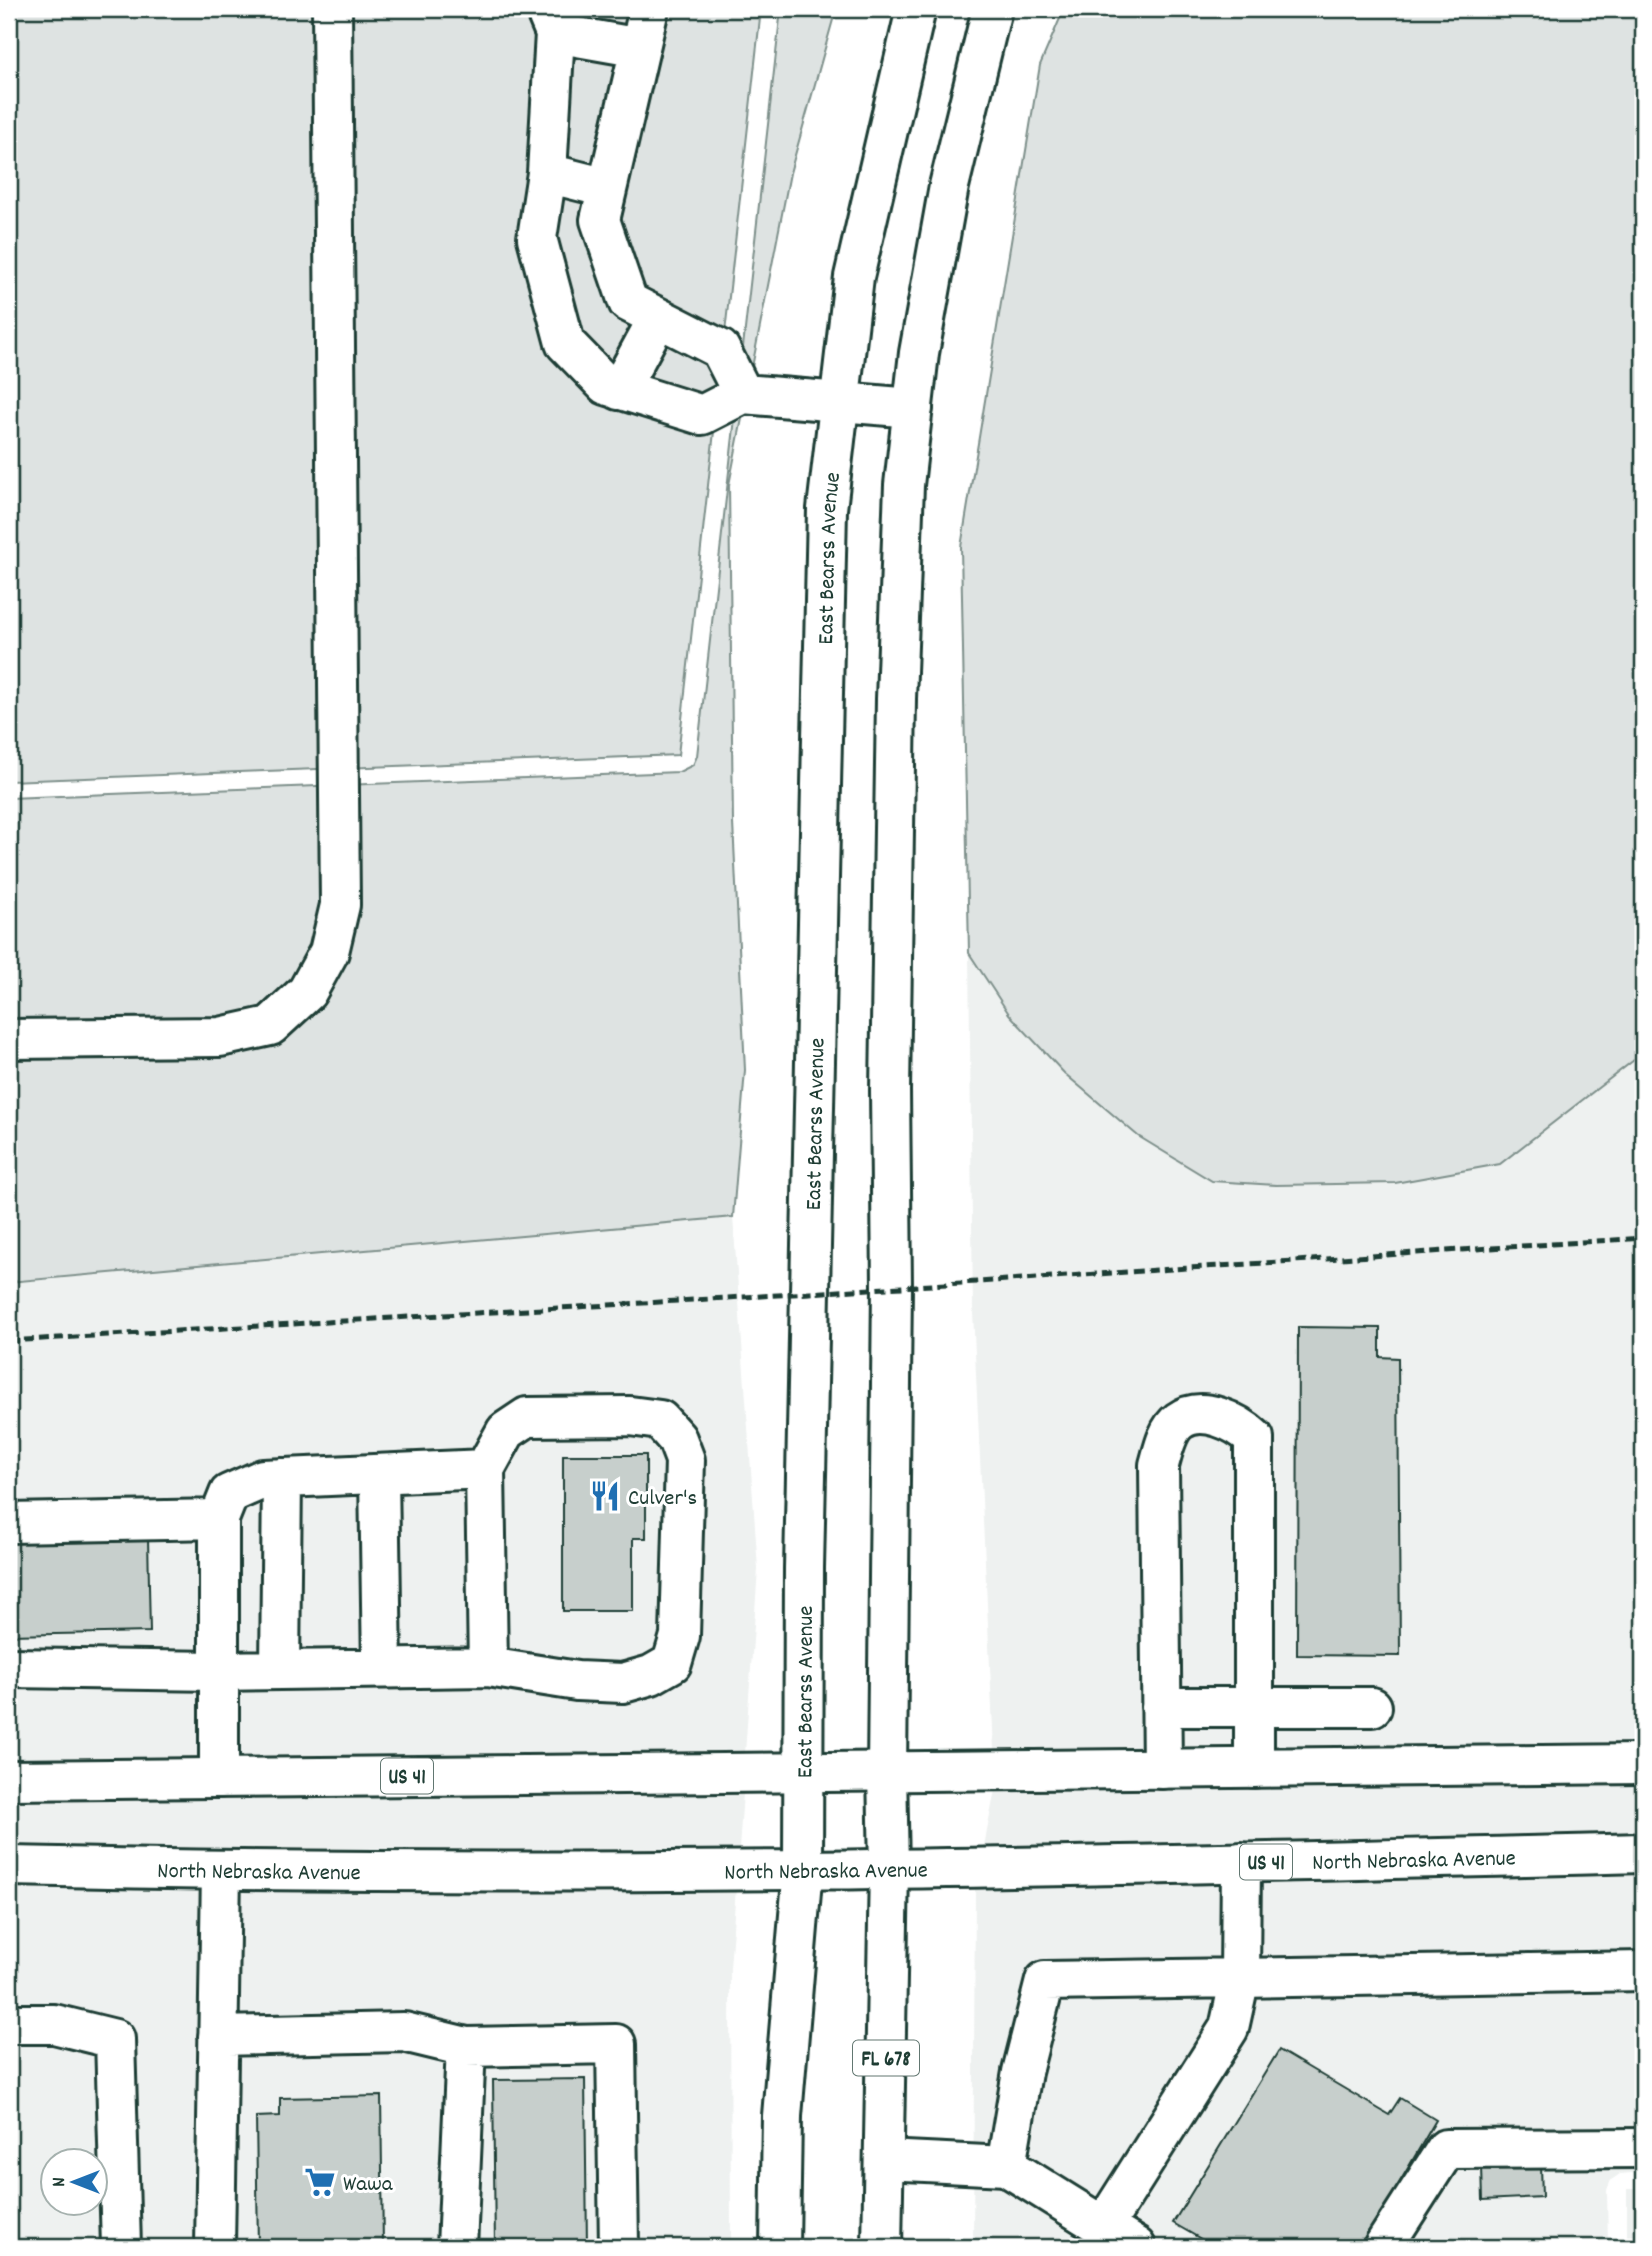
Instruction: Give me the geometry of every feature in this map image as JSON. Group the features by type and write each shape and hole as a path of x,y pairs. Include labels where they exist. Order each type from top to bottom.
{"main road":[{"path":"9,1039 220,1038 270,1026 307,992 329,952 340,905 332,9"},
{"path":"649,9 600,220 628,302 720,349 743,394"},
{"name":"East Bearss Avenue","path":"780,2247 782,2116 803,1868 804,1568 827,509 854,277 916,9"},
{"path":"887,1771 896,699 904,485 919,353 949,186 992,9"},
{"path":"640,48 550,21 547,173 537,238 565,343 596,378 619,390 702,415 743,394 913,408"},
{"path":"547,173 607,188"},
{"path":"619,390 658,318"},
{"path":"9,1668 218,1671 488,1667 577,1681 623,1683 651,1675 672,1663 680,1636 685,1460 677,1439 660,1420 630,1416 527,1417 506,1431 485,1469 488,1667"},
{"path":"1162,1769 1159,1465 1167,1438 1178,1421 1190,1416 1222,1417 1242,1427 1254,1438 1254,1768"},
{"path":"219,1778 219,1519 229,1494 263,1479 485,1469"},
{"path":"379,1474 382,1668"},
{"path":"281,1670 282,1478"},
{"path":"9,1523 219,1519"},
{"path":"1161,1707 1372,1707"},
{"name":"US 41","path":"9,1780 1643,1764"},
{"name":"FL 678","path":"882,2247 889,1868 887,1771"},
{"name":"North Nebraska Avenue","path":"9,1866 220,1871 889,1868 1643,1853"},
{"path":"1103,2227 1229,2028 1240,1978 1241,1862"},
{"path":"215,2247 220,1871"},
{"path":"1006,2166 1022,2073 1045,1982 1643,1971"},
{"path":"9,2024 54,2024 115,2039 121,2247"},
{"path":"218,2036 404,2032 466,2047 616,2044 619,2247"},
{"path":"457,2247 466,2047"},
{"path":"1382,2247 1446,2149 1643,2148"},
{"path":"885,2160 1006,2166 1136,2247"}],"shaded area":[{"path":"9,9 761,9 678,755 9,781"},
{"path":"781,9 836,9 790,173 729,485 733,823 745,1070 733,1217 9,1282 9,798 679,772 693,765 697,756"},
{"path":"1064,9 1643,9 1643,1053 1500,1164 1395,1183 1276,1185 1212,1181 1138,1136 1064,1073 1009,1014 969,953 961,547 1040,65"},
{"path":"969,953 1009,1014 1395,1183 1500,1164 1643,1053 1643,1744 994,1750 973,1312"},
{"path":"733,1217 758,1569 745,1753 9,1760 9,1282"},
{"path":"1643,1784 1643,1833 984,1846 995,1790"},
{"path":"743,1793 739,1849 377,1851 9,1847 9,1800"},
{"path":"1643,1872 1643,2172 1620,2174 1611,2180 1607,2190 1608,2247 973,2247 975,1886"},
{"path":"9,1886 377,1891 736,1888 730,1968 731,2247 9,2247"},
{"path":"1627,2189 1643,2189 1643,2247 1627,2247"}],"building":[{"path":"1298,1327 1380,1328 1380,1357 1398,1358 1400,1656 1297,1655"},
{"name":"Culver's","path":"563,1455 646,1455 646,1538 633,1538 633,1611 563,1611"},
{"path":"148,1538 150,1632 9,1635 9,1542"},
{"path":"1279,2050 1389,2115 1400,2098 1436,2120 1362,2247 1215,2247 1173,2223"},
{"path":"585,2079 587,2247 495,2247 493,2080"},
{"name":"Wawa","path":"381,2096 383,2247 258,2247 256,2117 280,2116 280,2098"},
{"path":"1541,2165 1542,2197 1483,2200 1482,2166"}],"railway":[{"path":"9,1341 810,1293 1643,1238"}],"place":[{"name":"Culver's","path":"605,1496"},
{"name":"Wawa","path":"320,2182"}]}
